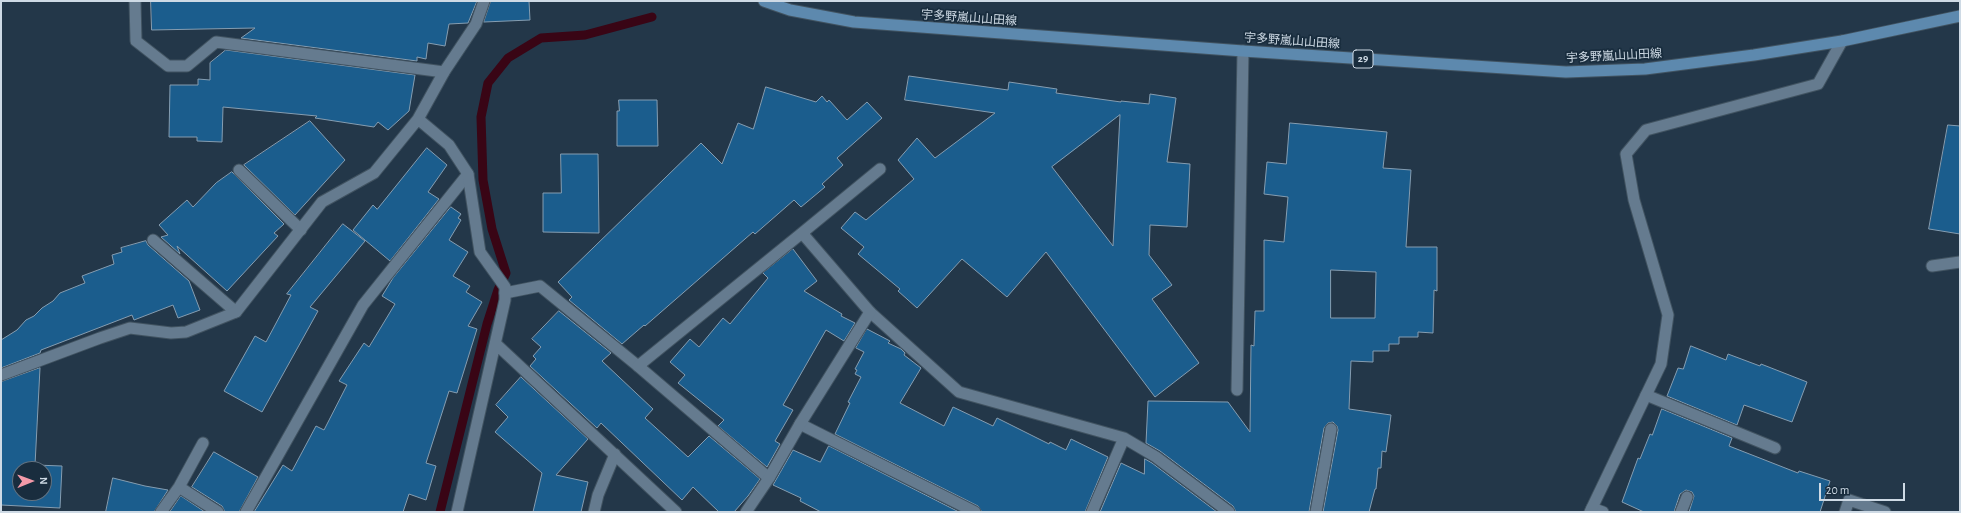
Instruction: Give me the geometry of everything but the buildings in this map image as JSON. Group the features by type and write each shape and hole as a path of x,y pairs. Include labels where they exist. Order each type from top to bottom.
{"main road":[{"name":"宇多野嵐山山田線","path":"764,1 790,10 854,22 1243,51 1566,72 1645,69 1754,55 1842,41 1960,16"}],"street":[{"path":"135,1 136,41 168,66 187,66 216,42 444,72"},
{"path":"1,375 130,328 171,333 186,332 236,312 322,202 374,173 418,119 444,72 476,24 484,1"},
{"path":"1603,512 1591,510 1661,364 1668,314 1634,200 1626,154 1646,130 1818,84 1842,41"},
{"path":"1237,390 1243,51"},
{"path":"418,119 449,145 468,174 480,252 505,288 496,344 457,512"},
{"path":"638,366 880,169"},
{"path":"239,170 301,230"},
{"path":"246,512 362,305 468,174"},
{"path":"802,233 870,312 959,392 1124,438 1156,457 1229,512"},
{"path":"153,240 236,312"},
{"path":"1932,266 1960,262"},
{"path":"505,293 540,286 638,366 769,478"},
{"path":"746,512 769,478 800,424 870,312"},
{"path":"496,344 676,512"},
{"path":"1646,395 1775,448"},
{"path":"800,424 975,512"},
{"path":"1316,512 1331,429"},
{"path":"1092,512 1124,438"},
{"path":"161,512 179,487 203,443"},
{"path":"594,512 598,495 615,454"},
{"path":"179,487 218,512"},
{"path":"1680,512 1687,497"},
{"path":"1845,512 1849,500 1885,512"}],"waterway":[{"path":"440,512 487,324 498,290 506,273 492,229 483,180 481,117 488,83 508,58 541,38 585,35 652,17"}]}
